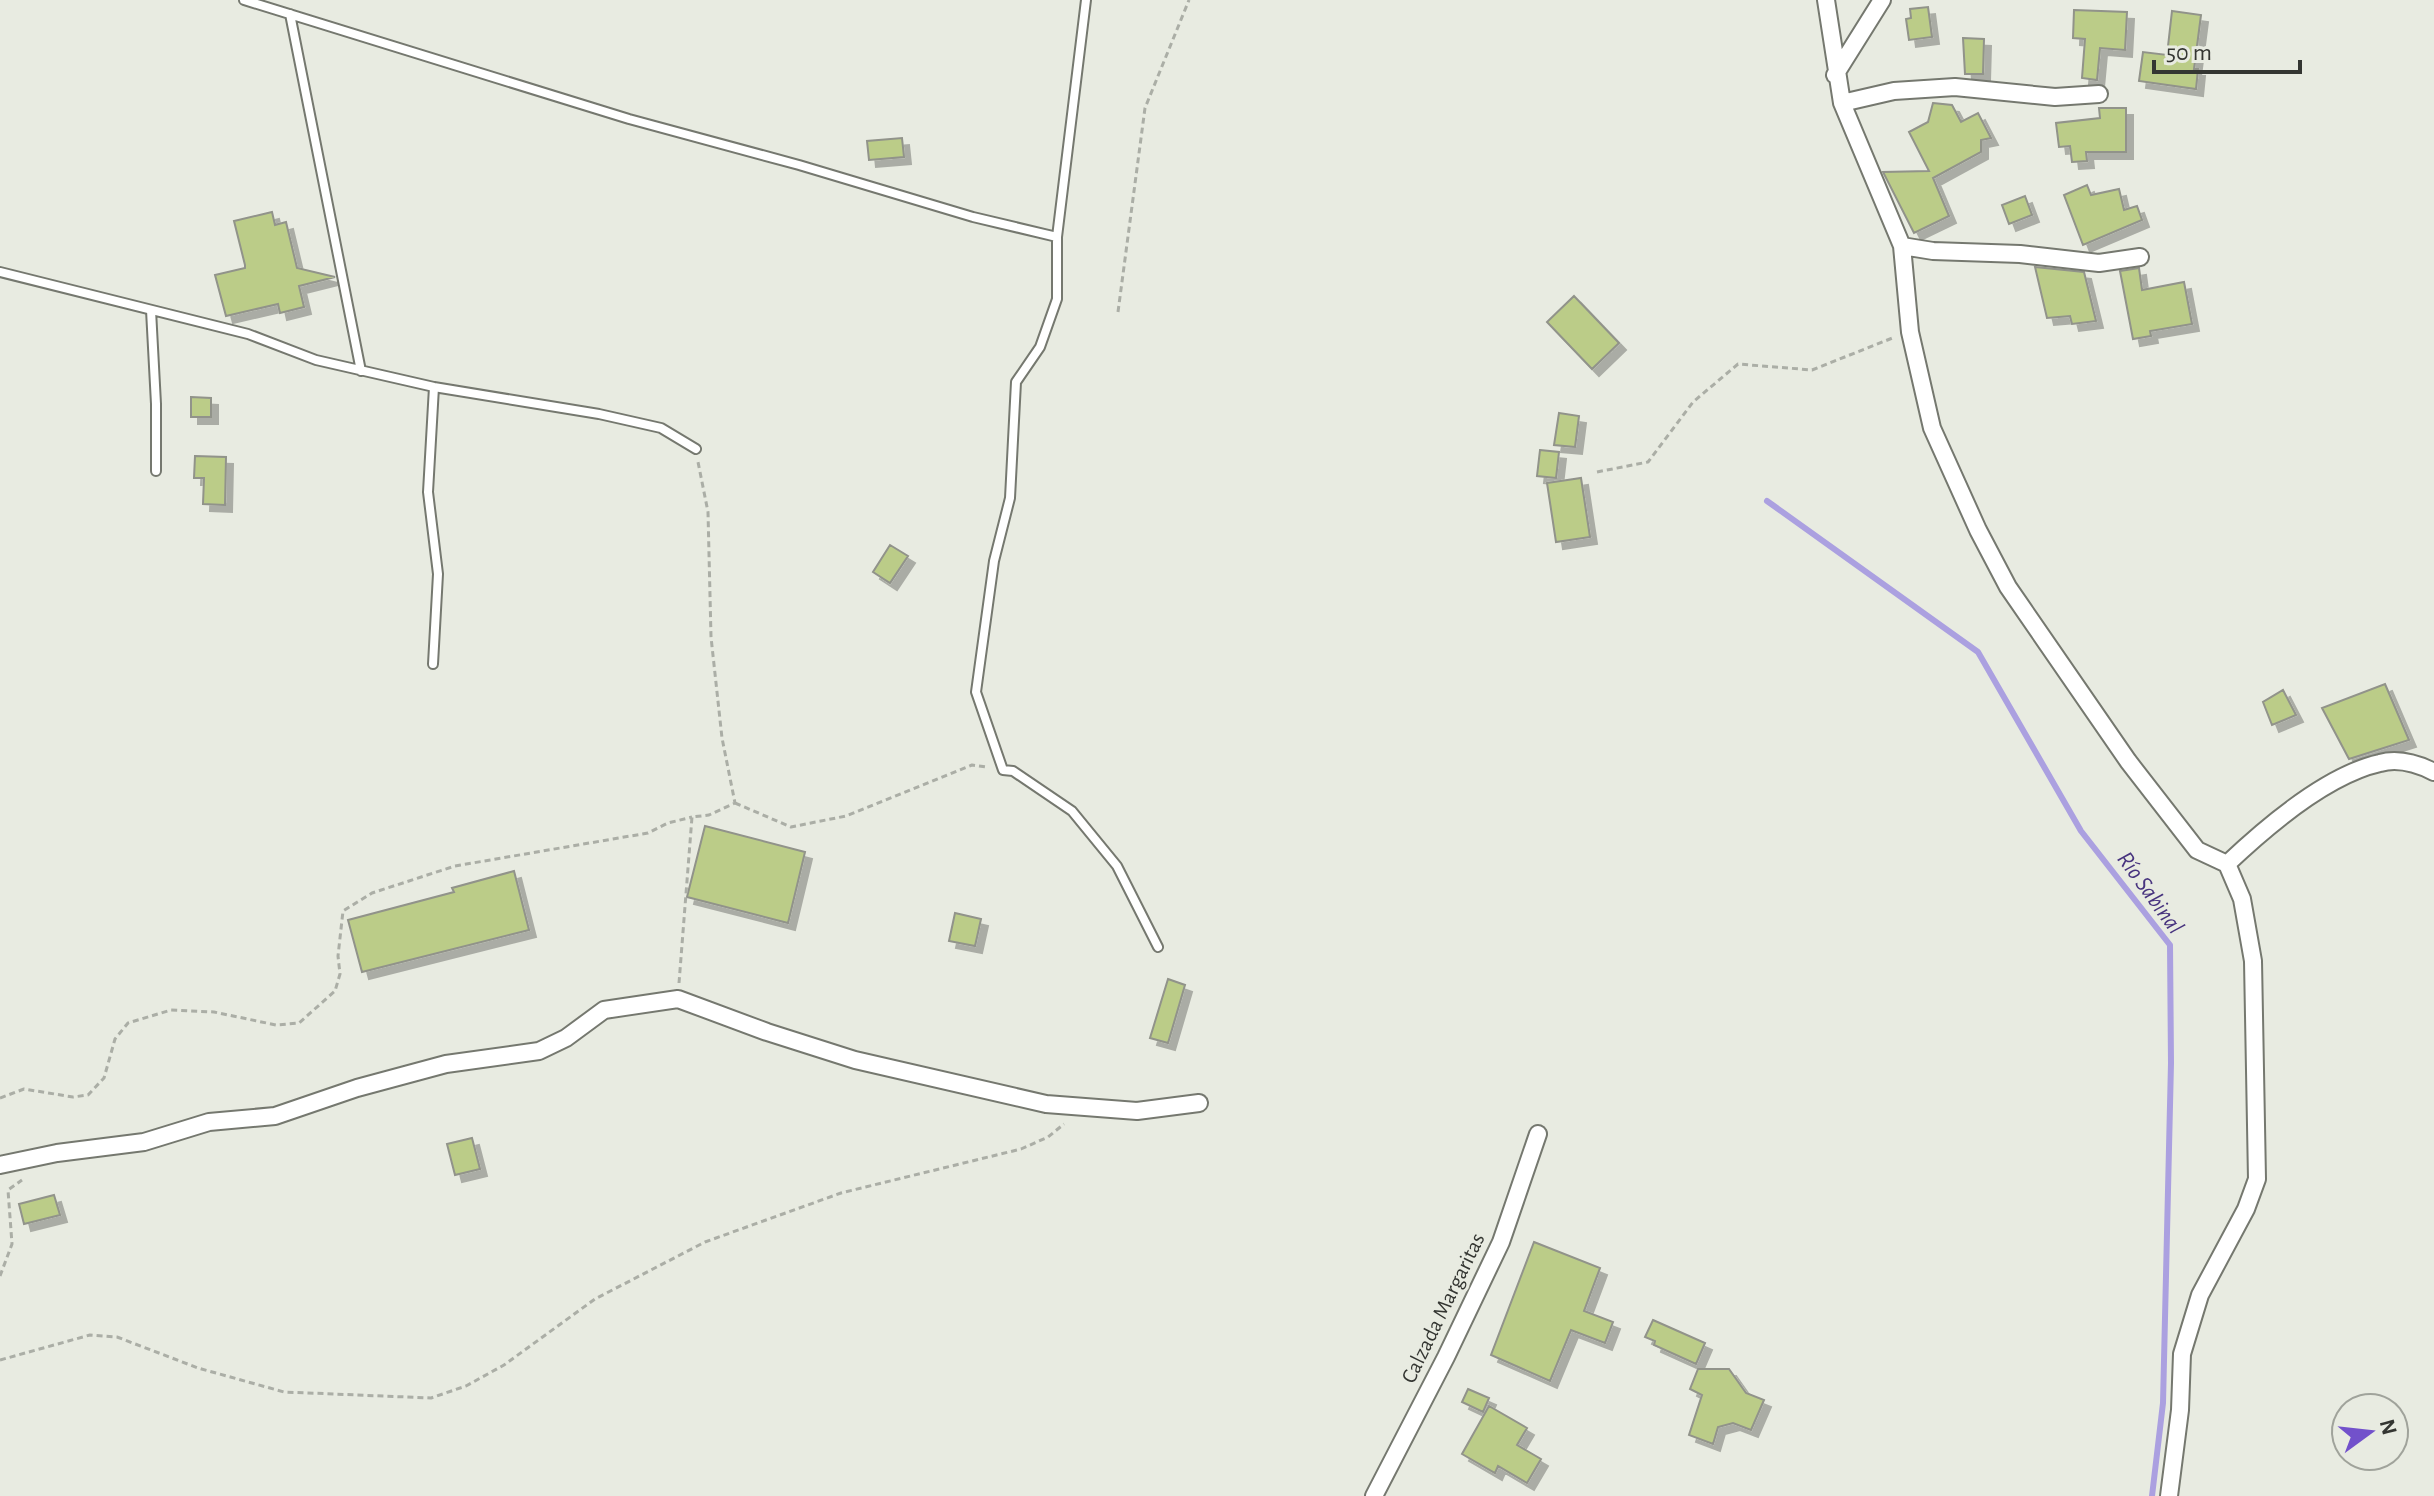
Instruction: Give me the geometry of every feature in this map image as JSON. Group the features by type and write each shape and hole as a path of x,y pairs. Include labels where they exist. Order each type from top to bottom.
{"street":[{"path":"1826,0 1835,75 1842,103 1902,246 1910,332 1932,428 1978,530 2008,587 2160,805 2197,850 2227,864 2242,899 2253,961 2257,1179 2246,1209 2200,1295 2182,1354 2180,1410 2169,1496"},
{"path":"1835,75 1882,0"},
{"path":"1842,103 1894,91 1955,87 2055,97 2099,94"},
{"path":"1902,246 2099,263 2140,257"},
{"path":"2227,864 2260,832 2319,790 2355,772 2382,762 2418,764 2434,772"},
{"path":"0,1165 57,1153 144,1142 209,1122 275,1116 357,1088 446,1064 539,1051 566,1038 604,1010 678,999 855,1060 1046,1104 1137,1111 1199,1103"},
{"name":"Calzada Margaritas","path":"1374,1496 1501,1242 1538,1134"}],"lane":[{"path":"244,0 629,119 973,217 1057,237"},
{"path":"1086,0 1057,237 1057,299 1040,347 1016,382 1010,498 994,561 976,692 1003,770 1013,771 1072,811 1117,866 1158,947"},
{"path":"290,14 361,371"},
{"path":"0,272 102,295 248,334 316,360 361,371 661,428 696,449"},
{"path":"151,310 156,471"},
{"path":"433,664 438,574 428,492 434,387"}],"path":[{"path":"1118,312 1145,108 1189,0"},
{"path":"1597,472 1648,462 1693,402 1738,364 1812,370 1910,332"},
{"path":"696,449 708,512 711,637 722,738 735,803"},
{"path":"0,1098 24,1089 73,1097 88,1095 104,1078 115,1039 128,1023 171,1010 214,1012 276,1025 299,1023 335,991 340,974 338,956 343,911 372,893 455,866 648,833 668,823 709,815 735,803 791,827 846,816 972,765 1003,770"},
{"path":"678,999 692,817"},
{"path":"0,1360 90,1335 117,1337 198,1368 284,1392 431,1398 466,1386 504,1365 595,1299 705,1242 841,1193 1021,1149 1048,1137 1085,1107"},
{"path":"0,1276 12,1244 8,1190 33,1172"}],"building":[{"path":"1928,7 1932,37 1909,40 1906,19 1911,18 1910,9"},
{"path":"2074,10 2127,12 2125,50 2100,48 2097,80 2082,78 2085,39 2073,38"},
{"path":"2172,11 2201,15 2194,69 2198,69 2196,89 2139,81 2143,52 2167,55"},
{"path":"1963,38 1984,39 1983,74 1965,74"},
{"path":"1933,103 1952,105 1961,122 1978,113 1991,138 1981,140 1981,152 1933,178 1949,216 1914,233 1883,172 1929,171 1909,132 1928,122"},
{"path":"2099,108 2126,108 2126,152 2086,152 2087,161 2072,162 2070,146 2059,147 2056,123 2100,118"},
{"path":"902,138 904,157 869,160 867,141"},
{"path":"2087,185 2091,195 2119,189 2124,210 2137,206 2142,220 2083,245 2064,195"},
{"path":"2025,196 2032,215 2009,224 2002,205"},
{"path":"272,212 275,225 286,222 297,268 335,277 299,286 304,307 280,313 278,304 226,316 215,275 245,268 234,221"},
{"path":"2035,267 2084,272 2096,321 2072,324 2070,316 2047,318"},
{"path":"2139,268 2142,290 2184,282 2192,324 2150,331 2151,336 2133,339 2120,271"},
{"path":"1574,296 1619,343 1592,369 1547,322"},
{"path":"191,397 211,398 211,417 191,417"},
{"path":"1559,413 1579,416 1575,447 1554,445"},
{"path":"1540,450 1559,452 1556,478 1537,476"},
{"path":"195,456 226,457 225,505 203,504 204,478 194,478"},
{"path":"1581,478 1590,537 1556,542 1547,483"},
{"path":"890,545 908,556 890,583 873,572"},
{"path":"2385,684 2409,740 2349,759 2322,708"},
{"path":"2283,690 2296,715 2272,725 2263,702"},
{"path":"705,826 805,852 788,923 687,897"},
{"path":"514,871 529,930 362,972 348,920 454,892 452,888"},
{"path":"955,913 981,919 975,946 949,941"},
{"path":"1168,979 1185,985 1168,1043 1150,1038"},
{"path":"472,1138 480,1169 455,1175 447,1144"},
{"path":"54,1195 60,1215 24,1224 19,1204"},
{"path":"1534,1242 1600,1268 1584,1311 1613,1322 1605,1343 1571,1330 1550,1381 1491,1355"},
{"path":"1653,1320 1705,1343 1696,1364 1654,1345 1655,1341 1645,1337"},
{"path":"1698,1369 1729,1369 1746,1393 1764,1400 1751,1430 1733,1423 1718,1427 1713,1444 1689,1435 1702,1395 1690,1389"},
{"path":"1468,1389 1489,1398 1483,1412 1462,1402"},
{"path":"1489,1406 1527,1428 1517,1445 1541,1459 1527,1483 1498,1466 1495,1473 1462,1454"}],"waterway":[{"name":"Río Sabinal","path":"1767,501 1978,652 2081,831 2170,945 2171,1063 2163,1403 2152,1496"}]}
